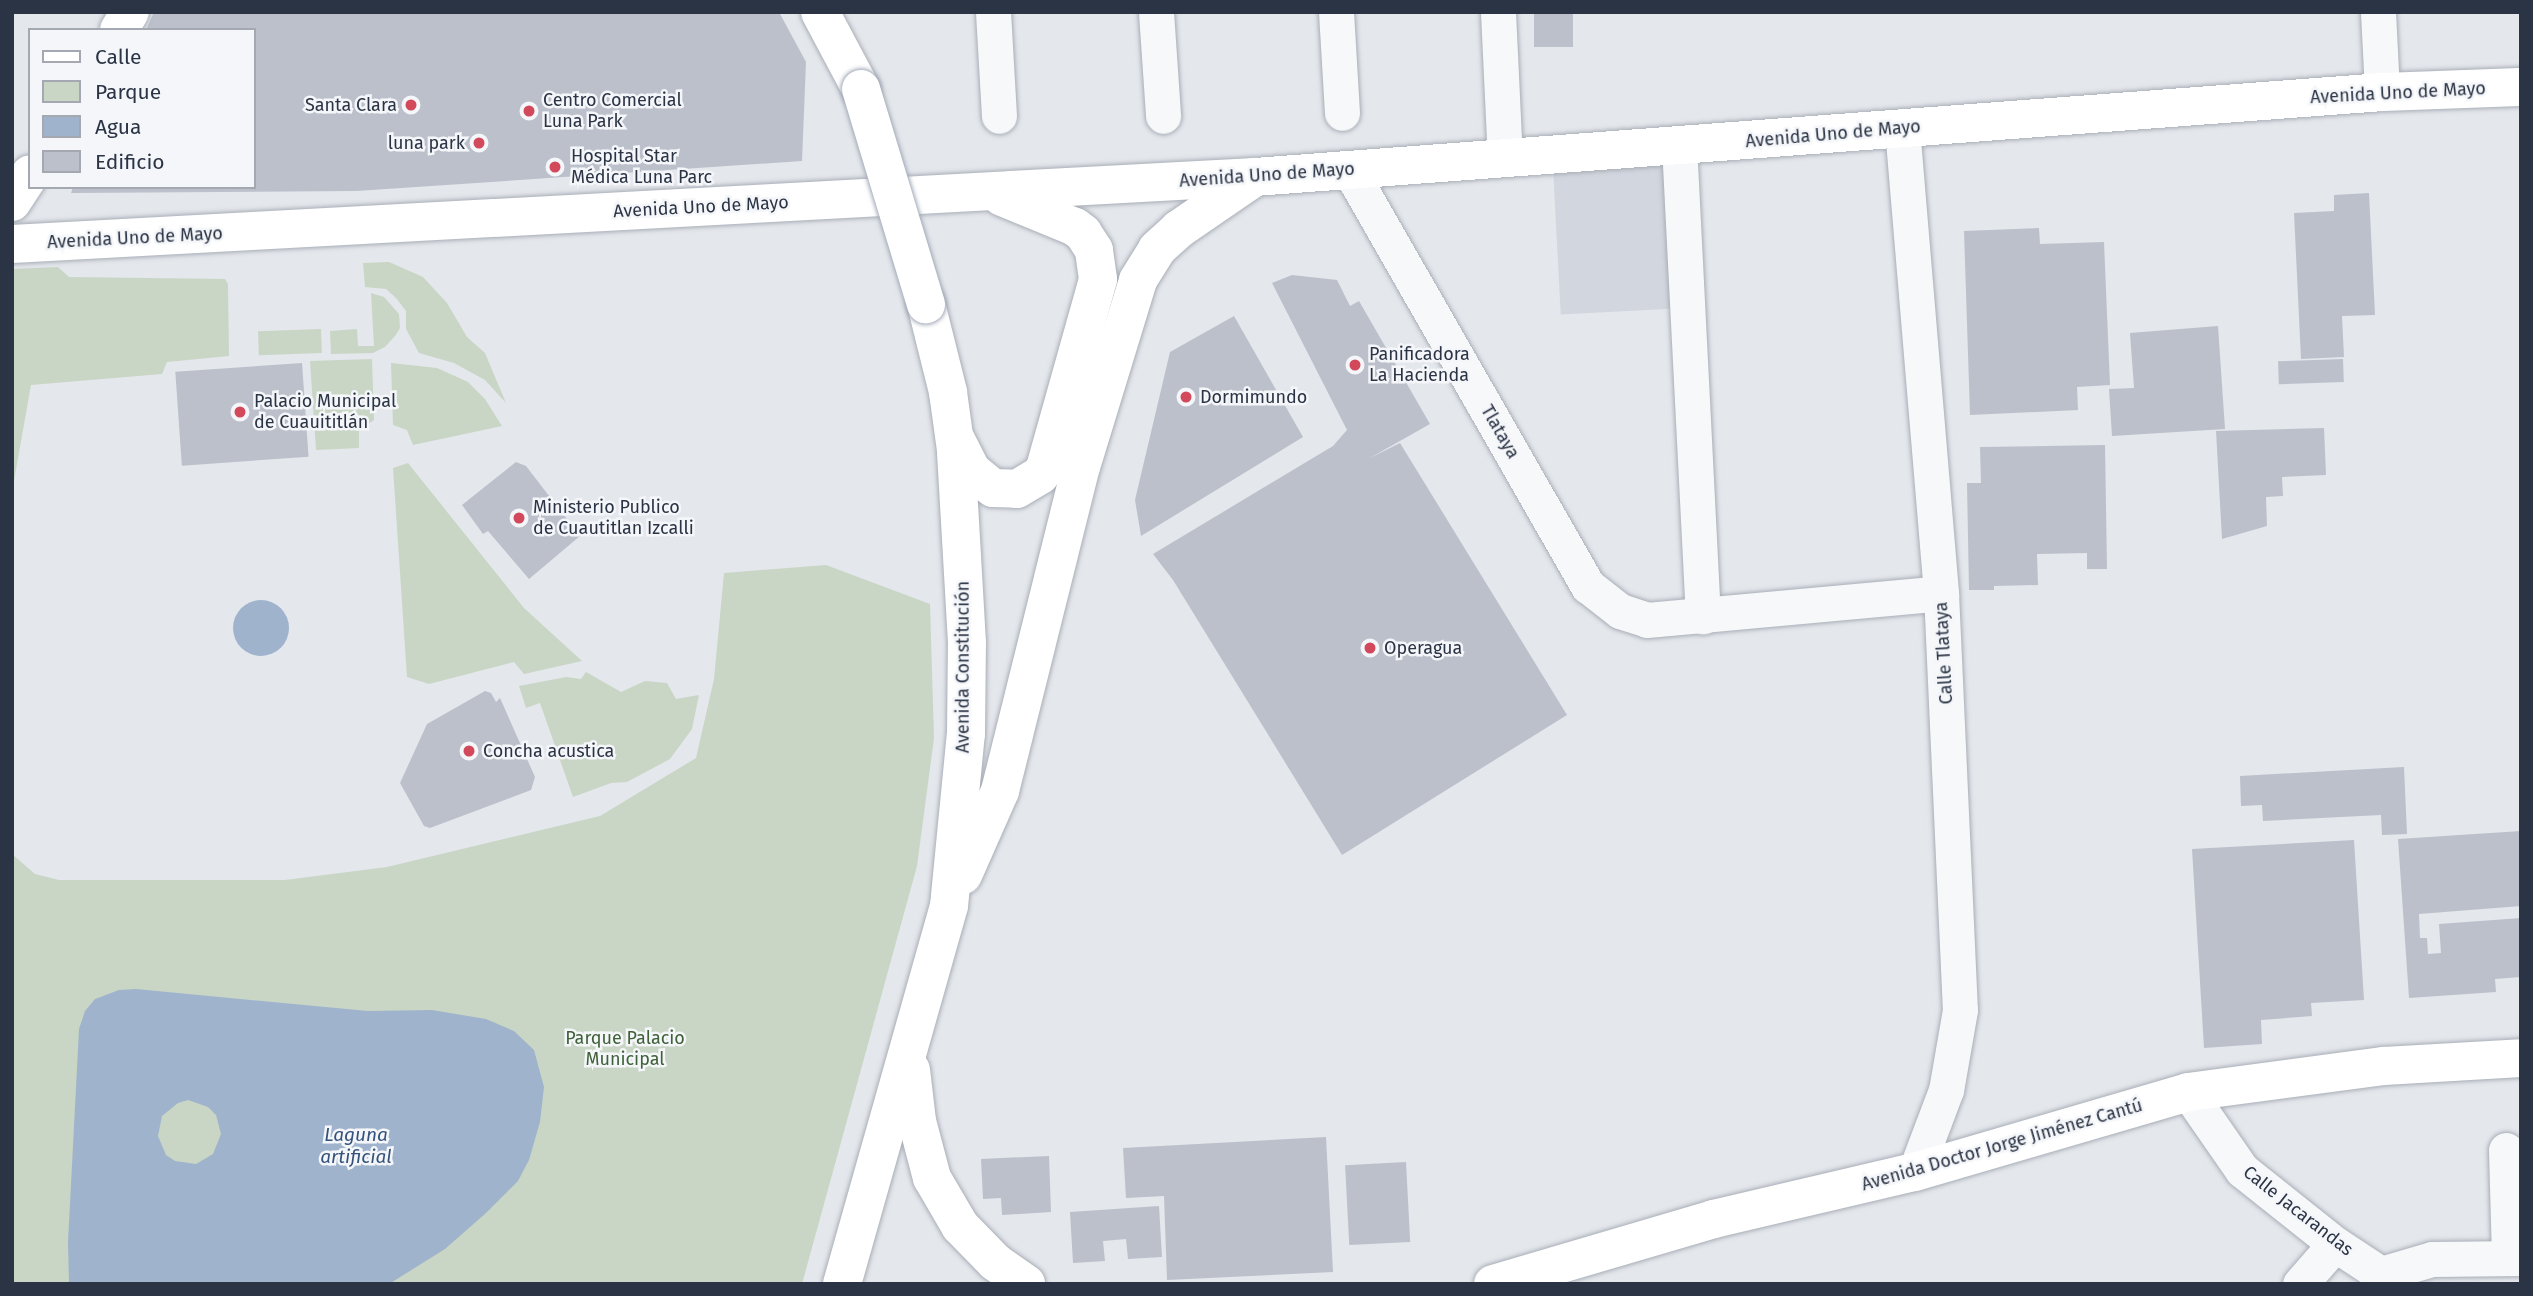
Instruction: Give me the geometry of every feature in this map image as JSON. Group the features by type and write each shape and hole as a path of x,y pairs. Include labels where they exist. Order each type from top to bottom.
{"main road":[{"path":"120,28 130,12"},
{"name":"Avenida Constitución","path":"820,12 861,89 926,304 948,392 954,434 967,643 966,734 949,906 842,1284"},
{"name":"Avenida Uno de Mayo","path":"12,244 1255,177 2382,92 2521,87"},
{"path":"949,906 1000,791 1081,467 1138,280 1157,249 1179,229 1255,177"},
{"path":"954,434 972,471 993,488 1017,489 1040,475 1045,468 1098,279 1094,250 1075,227 990,192"},
{"path":"909,1052 917,1121 932,1178 960,1226 995,1262 1026,1284"},
{"name":"Avenida Doctor Jorge Jiménez Cantú","path":"1493,1284 1714,1219 1915,1172 2188,1092 2384,1066 2521,1058"}],"street":[{"path":"993,12 999,116"},
{"path":"1156,12 1163,116"},
{"path":"1336,12 1342,113"},
{"path":"1498,12 1505,158"},
{"path":"2382,92 2378,13 2391,12"},
{"name":"Calle Tlataya","path":"1902,128 1941,593 1960,1010 1945,1090 1915,1172"},
{"path":"1679,145 1703,616"},
{"name":"Tlataya","path":"1349,169 1588,586 1620,611 1647,620 1941,593"},
{"name":"Calle Jacarandas","path":"2188,1092 2242,1170 2335,1244 2389,1279"},
{"path":"2389,1279 2432,1259 2515,1258 2506,1150"},
{"path":"2300,1284 2335,1244"}],"shaded area":[{"path":"1663,164 1671,309 1561,315 1553,170"}],"green space":[{"path":"389,262 423,277 447,303 467,337 485,353 506,403 485,380 454,363 419,353 406,329 406,311 396,298 386,289 365,287 363,263"},
{"path":"58,267 69,277 225,279 228,284 229,356 167,362 162,374 31,385 12,492 12,269"},
{"path":"371,293 384,297 399,314 400,328 395,336 385,347 373,353 331,354 330,331 357,329 358,346 374,346"},
{"path":"321,329 322,353 259,355 258,331"},
{"path":"372,359 374,420 359,431 359,448 316,450 310,361"},
{"path":"391,363 437,368 468,382 485,399 502,426 413,445 407,430 393,425"},
{"path":"408,463 524,608 582,661 524,674 514,662 429,684 407,677 393,468"},
{"name":"Parque Palacio Municipal","path":"826,565 930,604 934,738 917,866 802,1284 12,1284 12,854 35,874 59,880 285,880 387,867 600,816 696,758 714,679 724,573"},
{"path":"586,672 621,692 645,681 667,683 676,699 699,695 692,729 670,759 627,782 611,783 573,797 540,703 526,708 519,686 566,677 581,679"}],"water":[{"path":"255,600 267,600 277,604 285,612 289,628 285,644 277,652 267,656 255,656 245,652 237,644 233,634 233,622 237,612 245,604"},
{"name":"Laguna artificial","path":"136,989 368,1011 432,1010 486,1019 514,1031 534,1050 544,1087 540,1122 529,1160 518,1181 486,1213 445,1249 389,1284 69,1284 68,1242 79,1029 85,1011 95,999 119,990","holes":["188,1100 208,1107 216,1115 221,1134 213,1154 196,1164 175,1161 166,1155 158,1136 162,1116 178,1103"]}],"building":[{"name":"Centro Comercial Luna Park","path":"154,12 779,12 806,62 802,161 356,191 71,193 72,189 256,189 256,28 147,28"},
{"path":"1534,12 1573,12 1573,47 1534,47"},
{"path":"2369,193 2375,315 2342,316 2344,357 2301,359 2294,213 2334,211 2334,195"},
{"path":"2039,228 2040,244 2104,242 2110,385 2077,387 2078,410 1970,415 1964,231"},
{"name":"Operagua","path":"1292,275 1337,280 1350,306 1359,301 1430,424 1368,459 1400,443 1567,715 1342,855 1173,580 1153,554 1333,446 1347,430 1272,283"},
{"path":"1234,316 1303,437 1141,536 1135,500 1170,352"},
{"path":"2218,326 2225,429 2112,436 2109,389 2134,388 2130,333"},
{"path":"2343,359 2344,382 2279,384 2278,361"},
{"name":"Palacio Municipal de Cuauititlán","path":"302,363 309,457 182,466 175,372"},
{"path":"2324,428 2326,475 2282,477 2283,496 2266,497 2267,526 2222,539 2216,431"},
{"path":"2105,445 2107,569 2087,569 2087,553 2037,554 2038,585 1994,586 1994,590 1969,590 1967,483 1981,483 1980,447"},
{"name":"Ministerio Publico de Cuautitlan Izcalli","path":"516,462 526,466 580,536 529,579 488,531 483,534 462,505"},
{"name":"Concha acustica","path":"485,691 491,693 496,702 500,698 535,777 531,790 430,828 424,826 400,783 427,724"},
{"path":"2404,767 2407,834 2382,835 2381,815 2263,821 2262,805 2241,806 2240,776"},
{"path":"2521,831 2521,906 2419,914 2420,938 2427,938 2428,954 2441,953 2439,924 2521,918 2521,977 2495,979 2496,992 2409,998 2398,839"},
{"path":"2354,840 2364,1000 2311,1003 2312,1016 2261,1020 2262,1044 2204,1048 2192,849"},
{"path":"1326,1137 1333,1272 1167,1280 1164,1196 1126,1198 1123,1148"},
{"path":"1049,1156 1051,1212 1002,1215 1001,1198 983,1199 981,1159"},
{"path":"1406,1162 1410,1242 1349,1245 1345,1165"},
{"path":"1159,1206 1162,1257 1128,1259 1126,1239 1103,1241 1105,1261 1073,1263 1070,1212"}],"place":[{"name":"Santa Clara","path":"411,105"},
{"name":"Centro Comercial Luna Park","path":"529,111"},
{"name":"luna park","path":"479,143"},
{"name":"Hospital Star Médica Luna Parc","path":"555,167"},
{"name":"Panificadora La Hacienda","path":"1355,365"},
{"name":"Dormimundo","path":"1186,397"},
{"name":"Palacio Municipal de Cuauititlán","path":"240,412"},
{"name":"Ministerio Publico de Cuautitlan Izcalli","path":"519,518"},
{"name":"Operagua","path":"1370,648"},
{"name":"Concha acustica","path":"469,751"}]}
